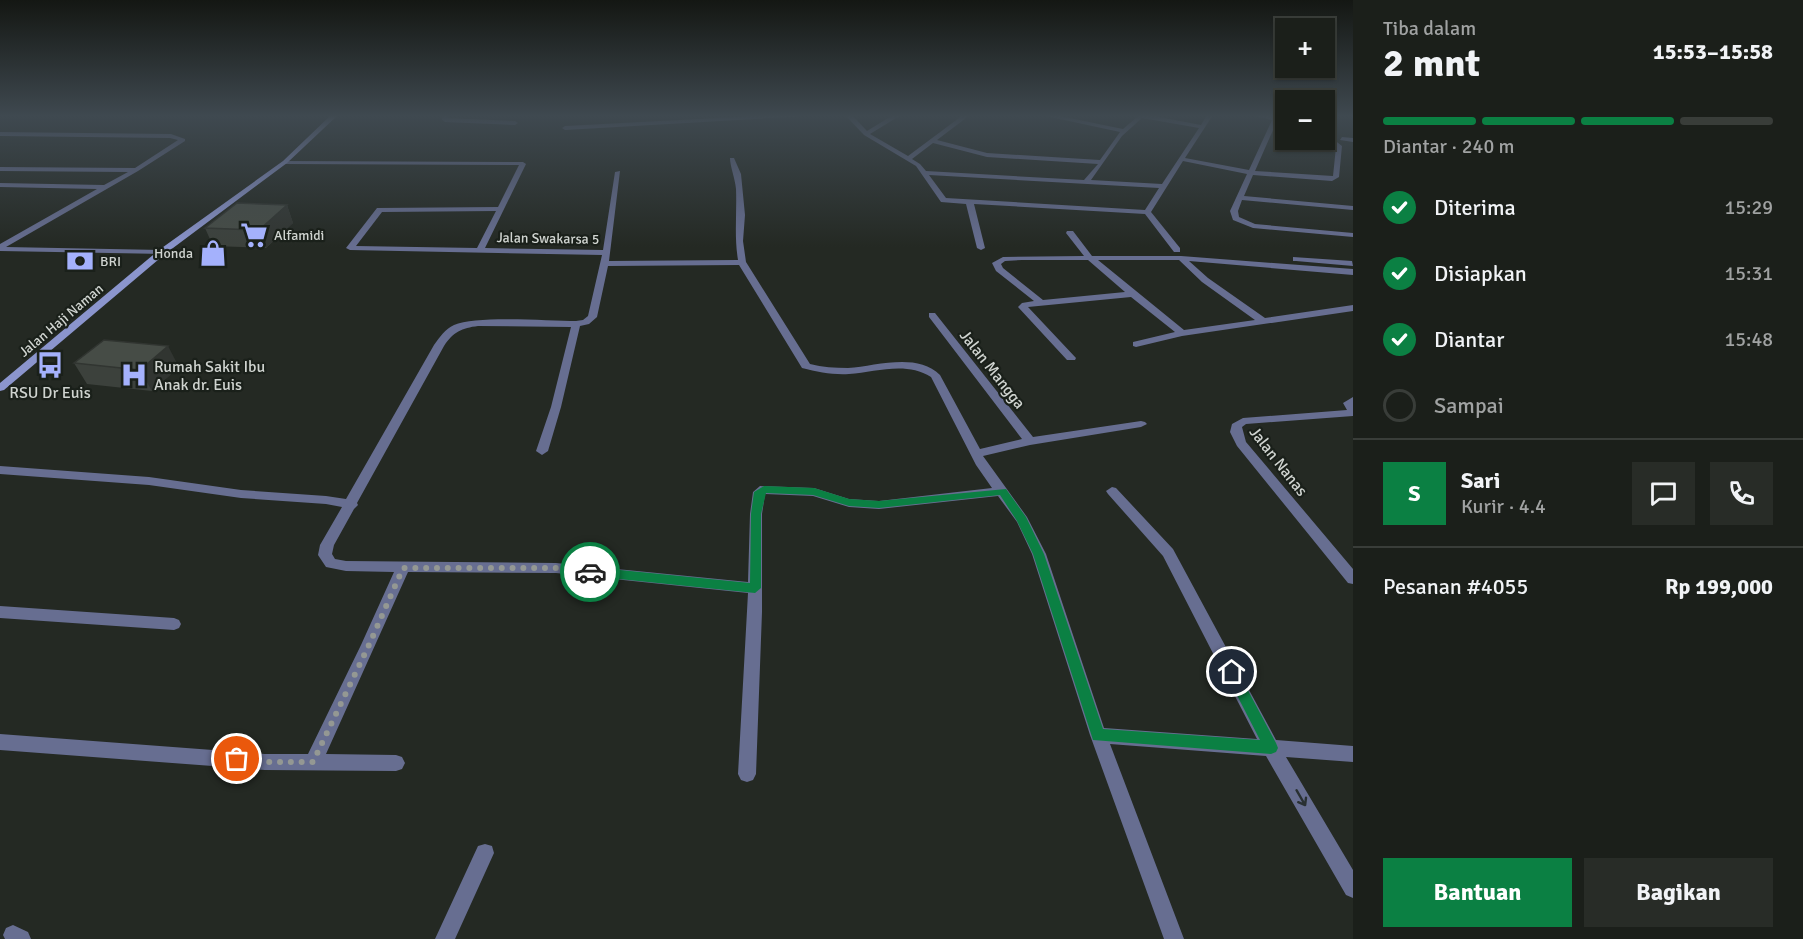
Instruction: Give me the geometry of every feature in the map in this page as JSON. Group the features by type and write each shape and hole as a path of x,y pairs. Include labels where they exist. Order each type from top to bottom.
{"street":[{"path":"0,248 154,159"},
{"name":"Jalan Haji Naman","path":"0,388 162,252 288,159"},
{"path":"732,159 738,174 740,193 739,241 742,262 806,366 840,372 908,366 929,369 935,375 982,465 1022,520 1039,554 1098,735 1173,939"},
{"path":"910,159 926,173 943,199 970,203 1147,212 1179,254 1205,280 1263,321"},
{"path":"1050,159 1102,162"},
{"path":"1085,183 1104,159"},
{"path":"1147,212 1182,159 1252,174 1314,178 1336,177 1338,159"},
{"path":"1258,159 1234,211 1240,222 1253,226 1353,235"},
{"path":"285,162 521,163 523,165 480,250"},
{"path":"0,169 136,170"},
{"path":"0,176 14,169"},
{"name":"Jalan Swakarsa 5","path":"502,209 381,210 350,248 607,253 618,172"},
{"path":"926,173 1164,186"},
{"path":"0,185 106,187"},
{"path":"1242,198 1353,208"},
{"path":"970,203 981,248"},
{"path":"1071,233 1089,257 1182,333"},
{"path":"0,248 162,252"},
{"path":"607,253 592,317 586,322 576,324 478,323 450,330 439,345 352,505 327,546 325,555 332,563 339,564 403,568 556,568 755,588"},
{"path":"1041,303 999,269 996,263 1004,259 1022,258 1179,254 1353,272"},
{"path":"1296,259 1353,264"},
{"path":"603,264 742,262"},
{"path":"1071,358 1023,308 1041,303 1133,294"},
{"path":"1136,344 1182,333 1353,308"},
{"name":"Jalan Mangga","path":"932,315 1030,441"},
{"path":"542,451 556,407 576,324"},
{"path":"1353,400 1348,403 1353,412"},
{"name":"Jalan Nanas","path":"1353,412 1243,421 1236,426 1240,443 1353,579"},
{"path":"976,454 1030,441 1141,424"},
{"path":"0,470 149,481 241,494 326,500 352,505"},
{"path":"747,774 756,514 759,492 764,489 814,492 849,503 879,505 1003,491"},
{"path":"1112,490 1168,553 1271,748 1353,888"},
{"path":"313,762 403,568"},
{"path":"0,612 174,624"},
{"path":"1098,735 1353,753"},
{"path":"0,742 265,762 396,763"},
{"path":"445,939 485,854"}],"building":[{"path":"237,203 287,205 259,230 205,228"},
{"path":"104,340 168,346 140,370 74,363"}],"way so far":[{"path":"237,759 265,762 313,762 347,694 403,568 556,568 590,572"}],"place":[{"name":"Alfamidi","path":"254,235"},
{"name":"Honda","path":"213,253"},
{"name":"BRI","path":"80,261"},
{"name":"RSU Dr Euis","path":"50,365"},
{"name":"Rumah Sakit Ibu Anak dr. Euis","path":"134,375"}],"route":[{"path":"590,572 755,588 756,514 758,495 764,489 814,492 849,503 879,505 1003,491 1022,520 1039,554 1098,735 1271,748 1232,672"}]}
